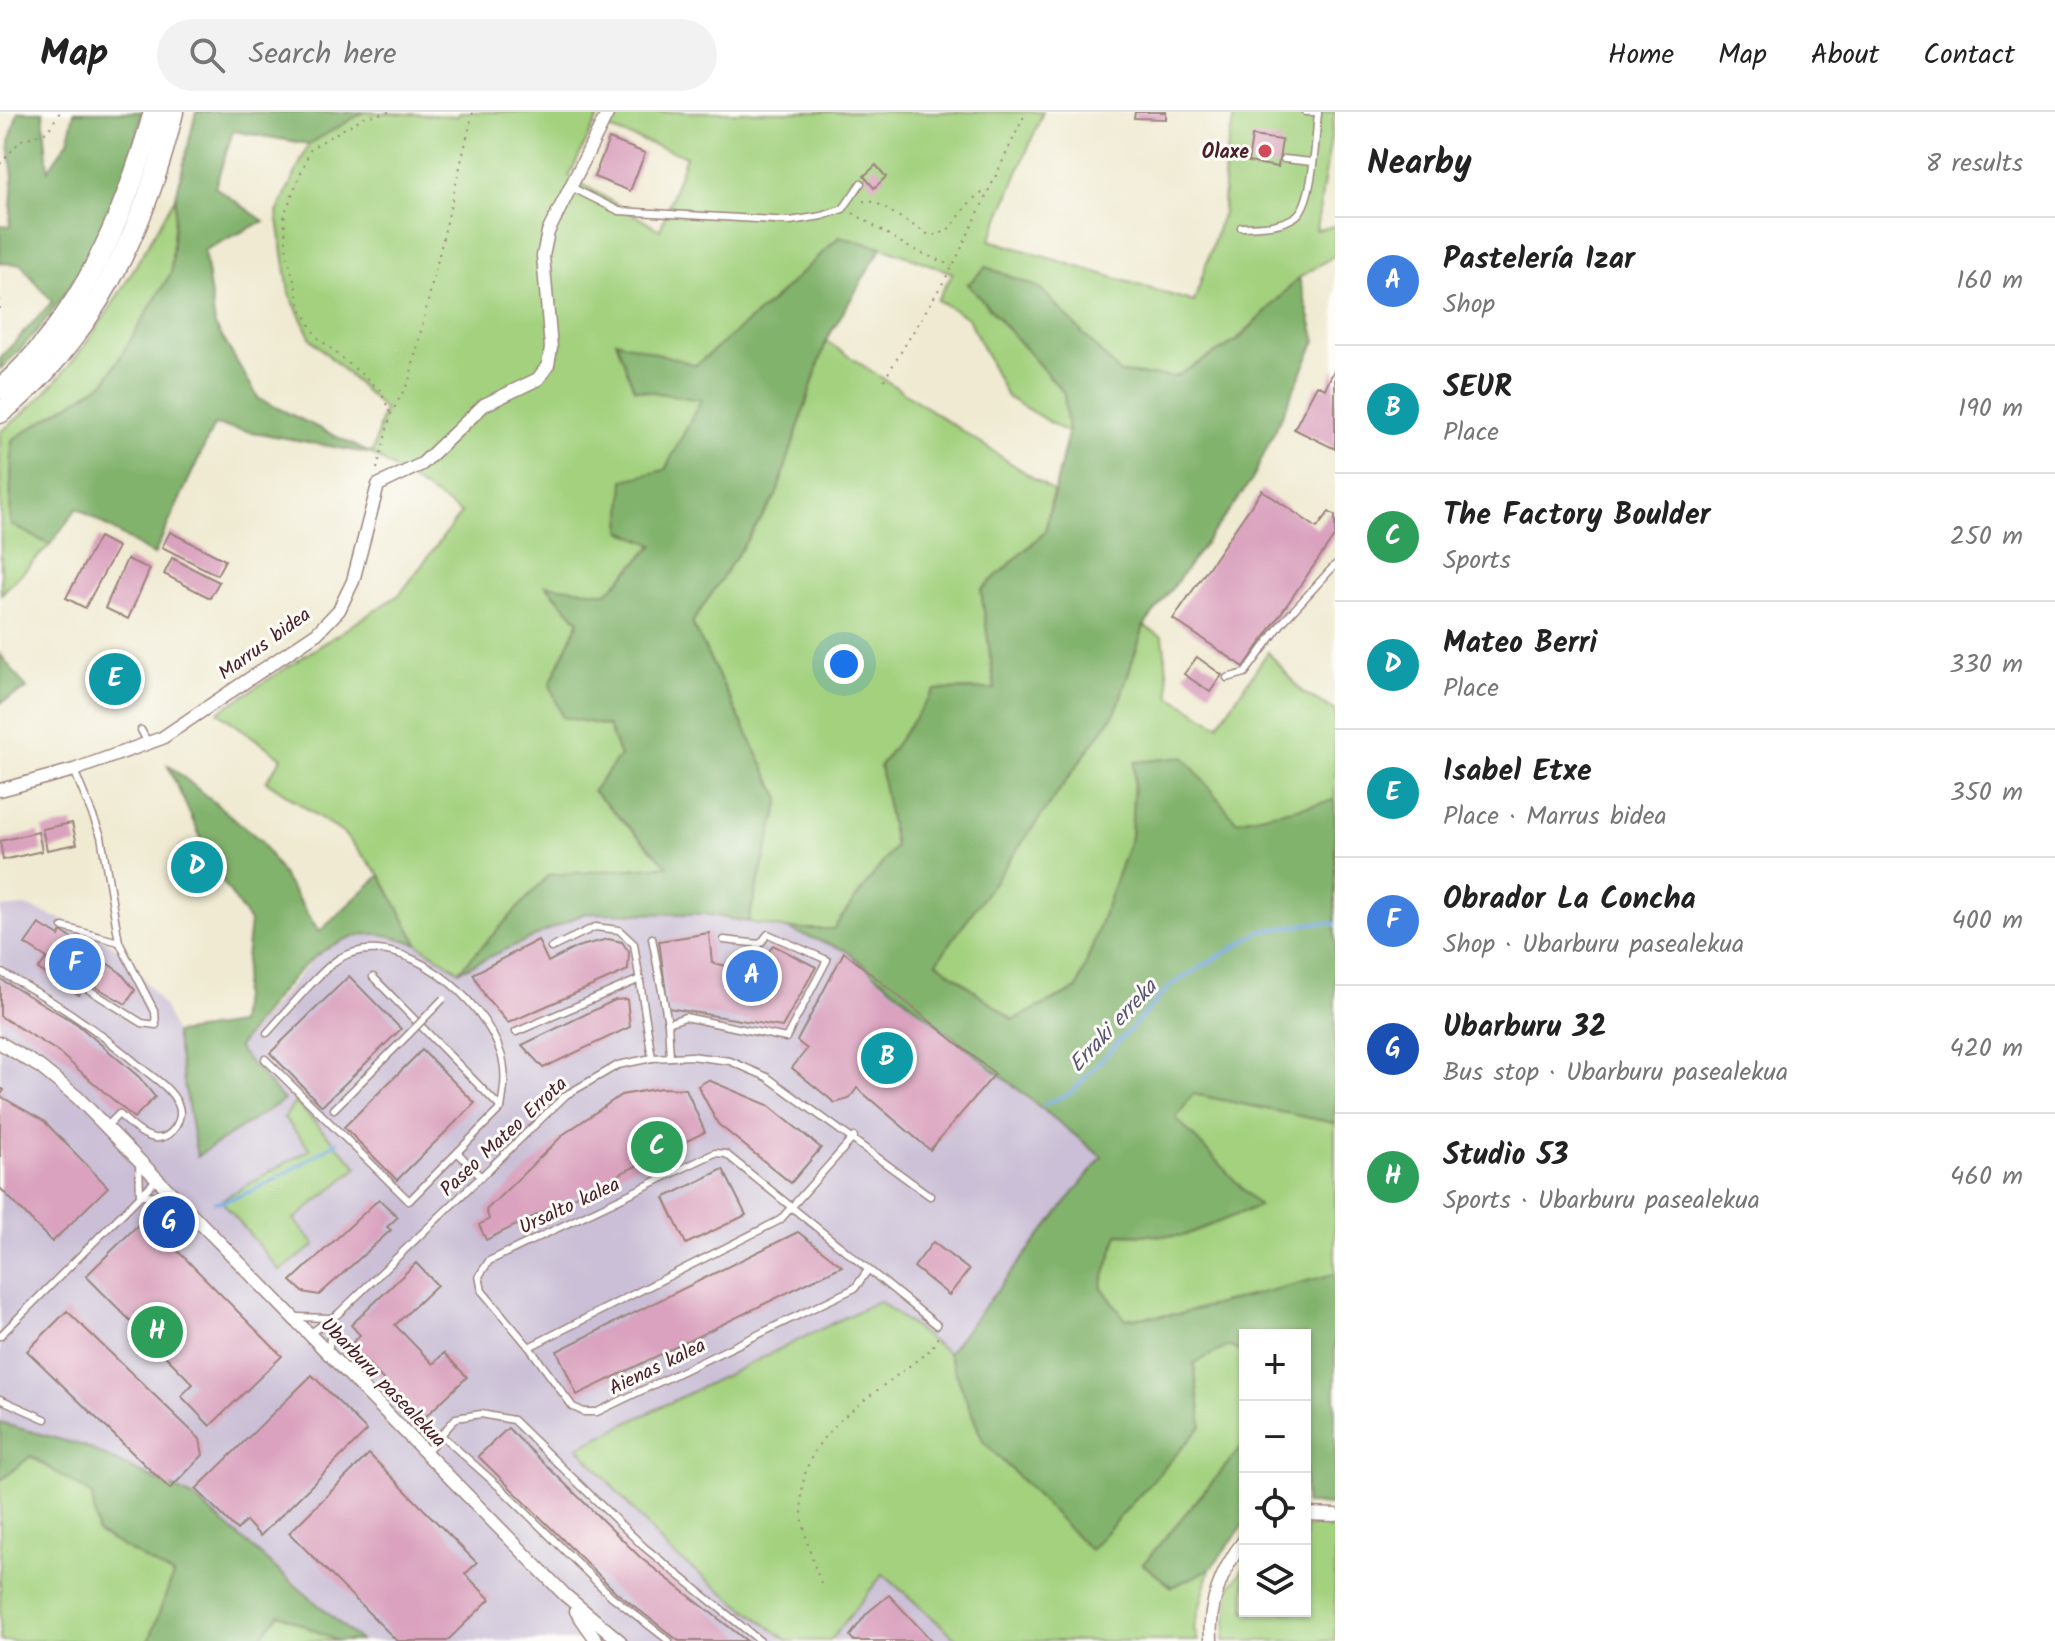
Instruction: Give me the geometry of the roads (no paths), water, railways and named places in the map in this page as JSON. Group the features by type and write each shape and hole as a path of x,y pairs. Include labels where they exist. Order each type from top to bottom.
{"main road":[{"path":"0,389 49,337 98,261 129,191 154,112"},
{"path":"0,413 50,365 107,283 147,197 173,112"}],"street":[{"path":"569,186 608,112"},
{"name":"Marrus bidea","path":"0,790 74,770 148,743 181,726 317,633 339,610 353,581 378,485 422,464 484,405 538,379 548,365 551,348 543,256 548,232 569,186"},
{"name":"Ubarburu pasealekua","path":"0,1043 59,1081 565,1595 620,1641"},
{"path":"1311,1514 1335,1515"},
{"path":"1211,1641 1210,1627 1218,1583 1241,1545"},
{"name":"Ubarburu pasealekua","path":"565,1595 597,1641"}],"lane":[{"path":"1241,227 1276,225 1298,215 1307,200 1318,113 1306,112"},
{"path":"1284,159 1312,162"},
{"path":"569,186 619,211 790,221 843,209 861,183"},
{"path":"1227,678 1245,673 1282,623 1335,565"},
{"path":"141,730 148,743"},
{"path":"74,770 101,836 119,942 155,1012 156,1025 142,1023 86,988"},
{"path":"81,812 90,810"},
{"path":"101,836 113,838"},
{"path":"63,927 119,942"},
{"path":"551,948 595,927 619,930 634,944 652,1058"},
{"path":"668,1023 685,1017 786,1038 827,960 768,934 760,944 724,940"},
{"path":"652,938 668,1023 670,1057"},
{"path":"265,1059 409,1201 501,1108 505,1079 502,1054 488,1025 435,971 409,954 361,951 339,959 267,1033"},
{"path":"0,972 55,1000 110,1040 169,1091 180,1107 179,1122 169,1135 156,1139 139,1131 119,1114 106,1127"},
{"path":"373,977 501,1108"},
{"path":"516,1032 640,979"},
{"path":"334,1109 453,988"},
{"name":"Paseo Mateo Errota","path":"309,1334 332,1321 566,1095 618,1065 670,1057 730,1061 767,1077 854,1137 930,1196"},
{"path":"529,1347 780,1220 794,1208 854,1137"},
{"path":"458,1153 481,1177"},
{"name":"Ursalto kalea","path":"529,1347 482,1291 479,1276 489,1261 715,1153 726,1154 937,1325"},
{"path":"139,1160 140,1195"},
{"path":"0,1336 157,1179"},
{"path":"140,1195 174,1196"},
{"name":"Aienas kalea","path":"529,1347 573,1407 584,1412 597,1412 855,1288 868,1270"},
{"path":"290,1315 332,1321 328,1354"},
{"path":"0,1399 45,1419"},
{"path":"425,1453 456,1418 481,1414 513,1420 644,1547 760,1641"},
{"path":"441,1435 506,1493 610,1595 669,1641"}],"waterway":[{"name":"Erraki erreka","path":"1045,1104 1071,1093 1171,985 1262,931 1321,922 1335,924"},
{"name":"Erraki erreka","path":"215,1202 260,1187 337,1142"}],"place":[{"name":"Olaxe","path":"1265,151"},
{"name":"Isabel Etxe","path":"115,679"},
{"name":"Mateo Berri","path":"197,867"},
{"name":"Obrador La Concha","path":"75,964"},
{"name":"Pastelería Izar","path":"752,976"},
{"name":"SEUR","path":"887,1058"},
{"name":"The Factory Boulder","path":"657,1147"},
{"name":"Ubarburu 32","path":"169,1222"},
{"name":"Studio 53","path":"157,1332"}]}
